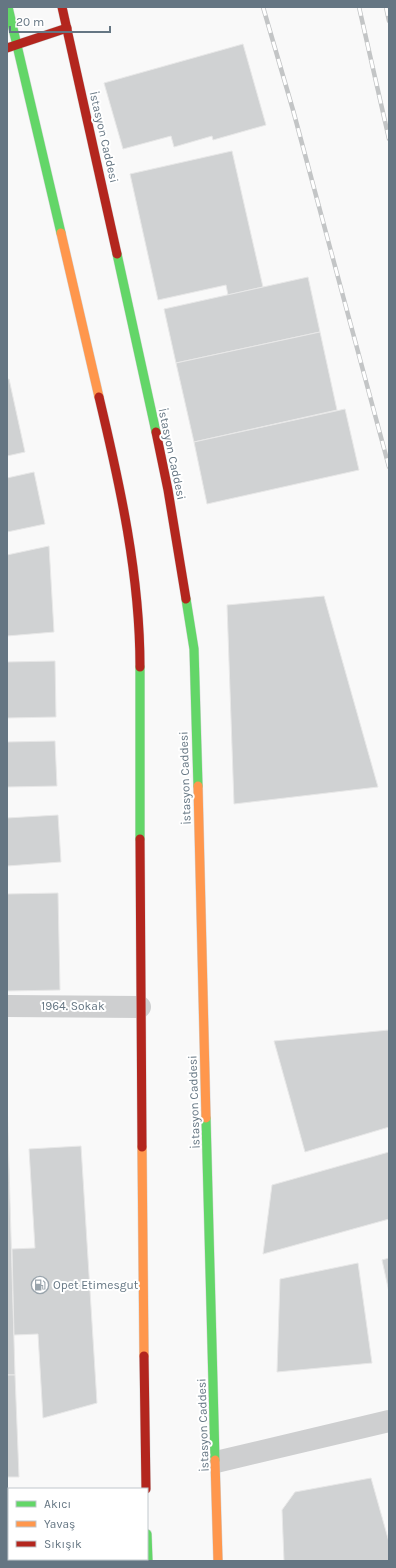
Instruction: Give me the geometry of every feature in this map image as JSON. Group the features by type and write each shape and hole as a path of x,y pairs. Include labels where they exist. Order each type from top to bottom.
{"main road":[{"path":"8,7 11,46 119,483 134,574 140,657 140,1007 146,1488"},
{"name":"İstasyon Caddesi","path":"62,7 125,285 168,490 194,649 218,1561"},
{"path":"11,46 67,28"}],"street":[{"name":"1964. Sokak","path":"7,1006 140,1007"},
{"path":"216,1462 389,1421"}],"building":[{"path":"243,44 266,125 213,140 212,136 174,147 171,136 123,149 104,83"},
{"path":"232,151 263,287 228,295 226,285 158,300 130,174"},
{"path":"308,277 320,332 176,363 164,309"},
{"path":"320,332 337,410 194,442 176,363"},
{"path":"7,379 9,379 25,452 7,456"},
{"path":"345,409 359,470 207,504 194,442"},
{"path":"34,472 45,524 7,532 7,478"},
{"path":"49,546 54,632 7,636 7,555"},
{"path":"324,596 378,787 234,804 227,605"},
{"path":"55,661 56,717 7,718 7,662"},
{"path":"55,741 57,786 7,787 7,742"},
{"path":"58,815 61,862 7,866 7,818"},
{"path":"58,893 60,990 7,991 7,894"},
{"path":"389,1030 389,1127 305,1152 274,1041"},
{"path":"7,1097 15,1375 7,1375"},
{"path":"81,1146 97,1403 43,1418 38,1334 14,1335 12,1249 35,1248 29,1149"},
{"path":"389,1152 389,1219 263,1254 272,1185"},
{"path":"389,1258 389,1292 382,1260"},
{"path":"358,1263 372,1363 277,1372 280,1279"},
{"path":"7,1375 15,1375 19,1477 7,1477"},
{"path":"371,1478 389,1542 389,1561 284,1561 282,1510 295,1492"}],"railway":[{"path":"263,7 293,110 389,467"},
{"path":"359,7 389,139"},
{"path":"386,7 389,21"}],"traffic: fast":[{"path":"8,7 61,233"},
{"path":"117,254 156,432"},
{"path":"186,599 194,649 198,786"},
{"path":"140,667 140,839"},
{"path":"206,1118 215,1460"}],"traffic: slow":[{"path":"61,233 99,397"},
{"path":"198,786 206,1118"},
{"path":"142,1147 144,1356"},
{"path":"215,1460 218,1561"}],"traffic: jam":[{"path":"62,7 117,254"},
{"path":"7,48 67,28"},
{"path":"99,397 121,497 133,564 137,598 140,667"},
{"path":"156,432 168,490 186,599"},
{"path":"140,839 142,1147"},
{"path":"144,1356 146,1488"}],"place":[{"name":"Opet Etimesgut","path":"40,1285"}]}
